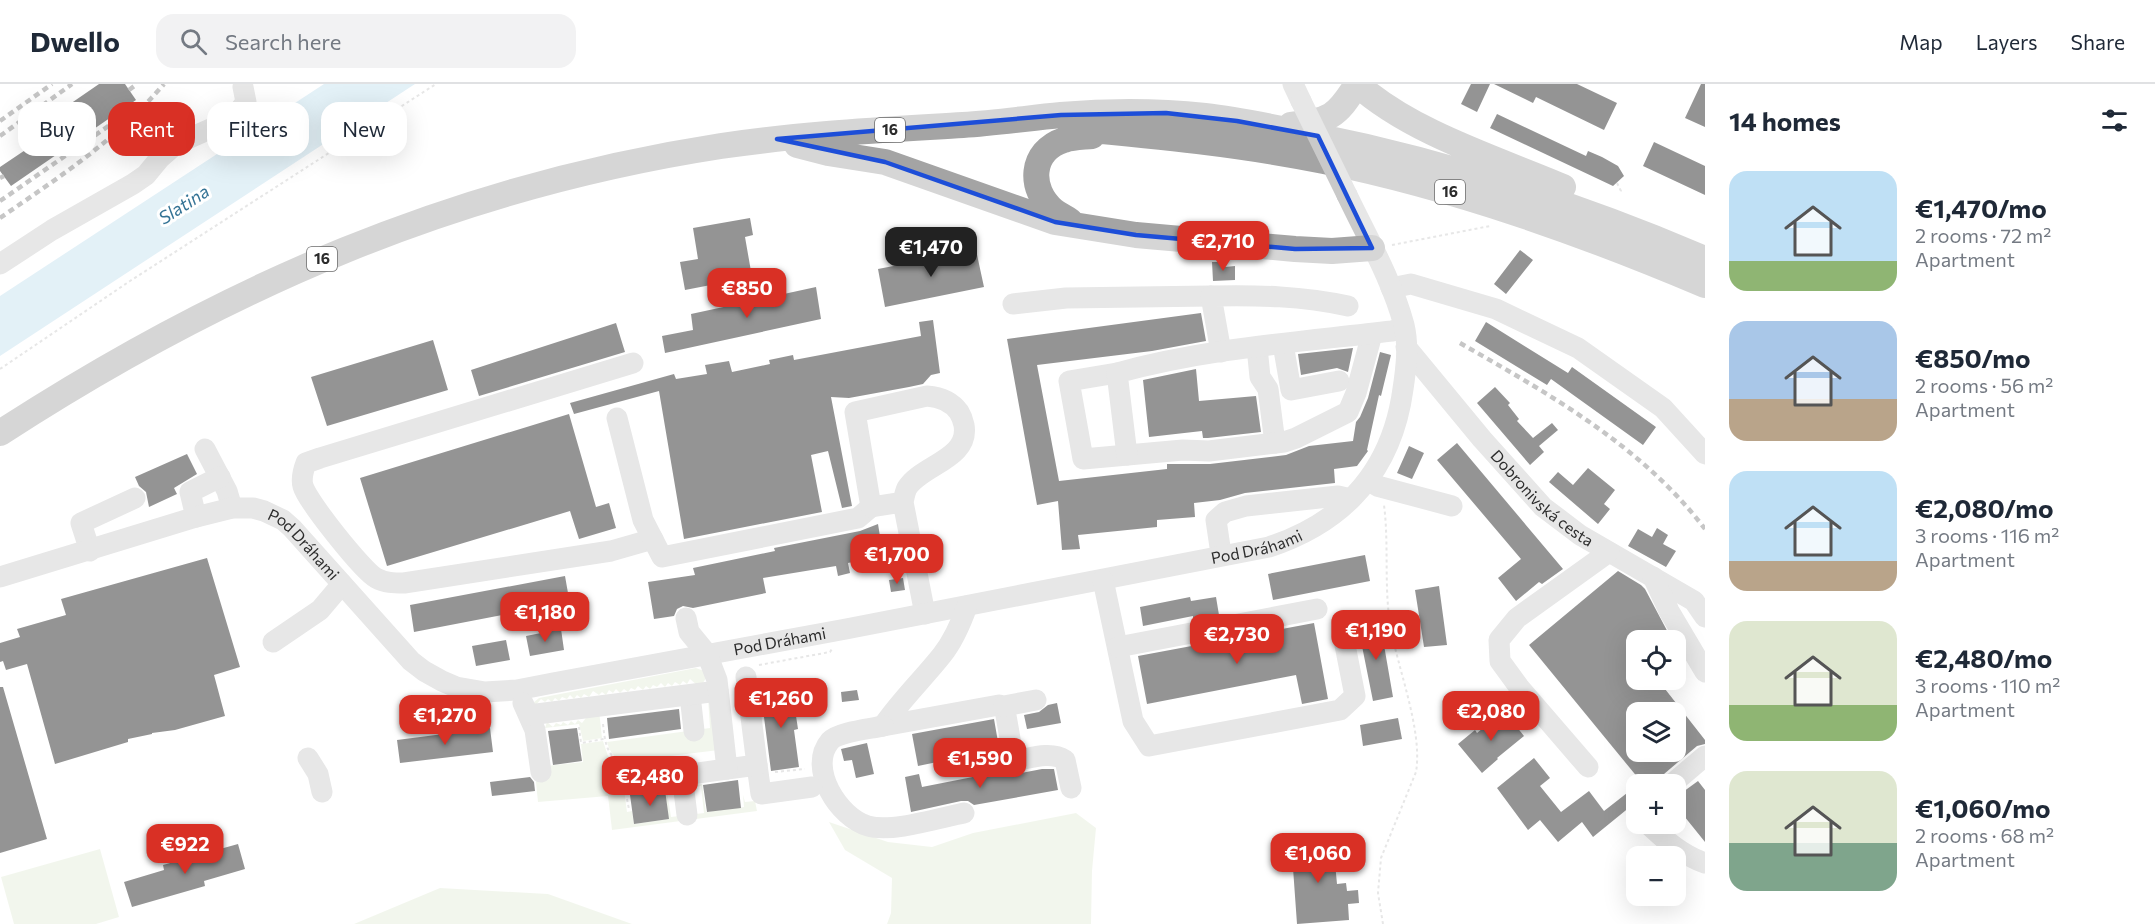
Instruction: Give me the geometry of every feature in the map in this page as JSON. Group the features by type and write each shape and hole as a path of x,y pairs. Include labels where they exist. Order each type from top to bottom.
{"main road":[{"path":"1272,127 1318,122 1331,117 1344,105 1357,84 1374,100 1432,132 1586,196 1620,224"},
{"name":"16","path":"0,433 118,360 174,329 276,279 379,236 475,203 600,170 669,155 777,139 1004,123 1060,115 1145,113 1202,116 1272,127 1365,146 1459,170 1620,224 1705,260"},
{"name":"16","path":"1004,123 1188,140 1293,156 1361,170 1439,189 1541,220 1705,285"},
{"path":"1075,224 1054,211 1040,193 1035,176 1036,166 1040,158 1055,144 1065,139 1120,133"},
{"path":"777,139 828,153 885,162 1055,222 1136,235 1296,249 1332,251 1372,248"}],"street":[{"path":"0,264 147,175 160,158 176,144 233,118 246,102 244,85"},
{"name":"Pod Dráhami","path":"0,577 196,517 232,508 253,508 283,520 301,537 396,645 433,677 469,690 484,692 518,690 968,606 1277,545 1292,540 1311,530 1351,499 1371,477 1389,447 1402,396 1407,363 1405,337 1390,288 1297,93"},
{"path":"1390,288 1411,284 1496,309 1578,348 1663,408 1705,454"},
{"path":"1013,304 1066,298 1269,295 1320,300 1348,306"},
{"path":"1211,296 1221,352"},
{"path":"1372,334 1356,393 1348,412 1296,438 1275,443 1209,451 1183,450 1083,459 1069,381 1118,373 1156,362 1257,347 1372,334 1405,337"},
{"name":"Dobronivská cesta","path":"1405,337 1482,439 1543,507 1580,535 1694,601 1705,617"},
{"path":"1283,344 1291,390 1339,381"},
{"path":"1257,347 1260,377 1268,389 1275,443"},
{"path":"633,363 313,461 306,464 302,475 303,486 309,498 359,562 374,578 385,582 404,583 611,551 653,538"},
{"path":"1118,373 1127,455"},
{"path":"871,507 855,412 927,396 939,397 954,405 962,416 965,432 963,442 954,452 908,487 903,502 925,614"},
{"path":"617,418 643,520 662,557 858,518 871,507 903,502"},
{"path":"205,449 220,477 232,508"},
{"path":"196,517 190,492 220,477"},
{"path":"1377,486 1452,506"},
{"path":"1220,547 1216,520 1225,512 1246,506 1315,498 1338,496 1351,499"},
{"path":"90,551 81,523 135,498"},
{"path":"1588,767 1500,662 1499,640 1517,618 1609,552"},
{"path":"1653,577 1669,611 1705,672"},
{"path":"1103,580 1133,721 1149,746 1340,710 1355,696 1343,635"},
{"path":"273,642 321,610 342,584"},
{"path":"883,726 897,705 943,654 954,638 968,606"},
{"path":"1118,647 1317,609"},
{"path":"686,618 689,632 707,654 717,680 727,770"},
{"path":"746,677 761,794 812,787"},
{"path":"518,690 537,738 541,772"},
{"path":"529,716 718,691"},
{"path":"690,695 694,730"},
{"path":"964,813 886,829 868,826 849,818 835,800 825,781 822,759 831,740 841,735 993,705 1004,706 1036,700"},
{"path":"1004,706 1014,761 1052,755 1061,757 1065,760 1071,788"},
{"path":"1684,774 1705,756"},
{"path":"308,758 318,774 322,792"},
{"path":"624,773 682,776 757,765"},
{"path":"682,776 687,815"},
{"path":"1659,834 1693,858 1705,863"}],"path":[{"path":"0,369 130,280 436,84"},
{"path":"1617,183 1620,192"},
{"path":"1372,248 1499,225"},
{"path":"1377,486 1383,496 1387,527 1390,623 1415,734 1418,762 1381,858 1378,893 1383,924"},
{"path":"579,726 581,743 605,741 611,756 624,773"}],"highlighted area":[{"path":"1166,113 1237,121 1318,136 1372,248 1295,249 1136,235 1055,222 885,162 777,139 1061,115"}],"green space":[{"path":"696,668 704,671 706,678 698,686 690,679 687,684 683,681 680,685 675,682 672,686 668,683 665,687 661,683 657,687 653,685 650,689 646,686 643,690 638,686 635,690 631,688 628,692 624,689 620,693 616,689 613,693 609,690 606,695 602,692 599,695 593,691 589,697 584,694 581,698 577,695 574,699 570,695 567,699 562,697 559,701 555,698 552,702 548,699 545,702 541,699 536,705 533,703 539,698"},
{"path":"708,698 719,750 625,761 615,756 610,750 607,742 710,728"},
{"path":"599,710 602,738 583,741 579,724 545,728 547,722 553,727 556,723 561,725 563,722 568,725 571,721 575,724 578,720 582,723 589,714"},
{"path":"603,741 608,756 621,766 627,812 632,811 634,824 668,819 665,788 676,787 677,789 667,791 671,817 704,813 701,786 690,788 691,785 702,784 706,812 744,807 743,795 745,802 755,801 757,811 612,830 608,796 538,802 535,773 546,766 583,762 581,744"},
{"path":"1076,813 1096,828 1091,924 887,924 891,913 892,878 845,850 829,822 888,842 932,847 973,833"},
{"path":"100,849 119,917 96,924 14,924 1,877"},
{"path":"440,888 548,894 632,924 354,924"}],"water":[{"path":"324,84 415,84 388,102 321,102 321,146 309,153 309,102 296,102"},
{"name":"Slatina","path":"214,156 305,156 0,356 0,296"}],"building":[{"path":"99,84 125,84 136,100 108,102 108,119 96,128 96,102 73,102"},
{"path":"1471,84 1490,84 1477,112 1461,104"},
{"path":"1494,84 1577,84 1617,103 1604,130 1536,97 1533,103"},
{"path":"1701,84 1705,84 1705,127 1685,118"},
{"path":"1497,114 1586,156 1588,151 1602,157 1618,166 1624,176 1613,186 1490,128"},
{"path":"1654,142 1705,166 1705,195 1643,166"},
{"path":"18,155 55,156 11,186 0,171 0,167"},
{"path":"750,218 753,235 745,237 752,277 685,290 680,262 698,259 693,228"},
{"path":"976,250 984,287 885,307 878,269"},
{"path":"1520,250 1533,260 1506,294 1494,284"},
{"path":"1212,262 1225,262 1225,267 1235,266 1235,280 1213,281"},
{"path":"816,287 821,319 665,353 662,336 693,330 691,314"},
{"path":"1201,313 1206,341 1152,351 1037,365 1059,481 1167,469 1167,464 1210,464 1286,455 1309,446 1353,441 1356,422 1368,398 1380,352 1391,355 1381,396 1379,395 1368,451 1357,466 1334,469 1335,483 1245,493 1220,500 1194,503 1195,517 1157,520 1157,527 1078,535 1080,549 1062,550 1058,501 1037,505 1007,339"},
{"path":"933,320 940,373 931,375 923,384 849,398 831,397 852,506 842,508 828,451 811,455 822,512 684,539 659,391 574,414 570,403 674,374 676,379 707,374 705,365 729,361 732,372 770,364 769,360 793,355 794,360 921,336 919,322"},
{"path":"1486,322 1568,373 1572,367 1656,427 1643,445 1551,379 1547,385 1475,341"},
{"path":"616,323 625,352 479,396 471,370"},
{"path":"433,340 448,390 327,426 311,377"},
{"path":"1353,348 1348,372 1337,368 1301,375 1298,354"},
{"path":"1196,369 1199,401 1256,396 1261,432 1203,438 1202,431 1149,437 1143,380"},
{"path":"1495,387 1510,403 1508,405 1519,419 1517,421 1533,438 1552,423 1558,430 1539,446 1544,452 1530,465 1477,403"},
{"path":"569,414 596,507 609,503 616,528 579,539 570,511 387,566 360,478"},
{"path":"1457,443 1563,569 1542,584 1539,582 1516,601 1498,578 1521,559 1437,460"},
{"path":"1409,446 1424,453 1412,479 1397,473"},
{"path":"187,454 197,474 174,488 177,494 149,507 146,492 139,486 135,477"},
{"path":"1588,468 1615,490 1604,504 1610,509 1598,524 1549,482 1558,472 1573,485"},
{"path":"878,524 883,555 848,563 850,573 838,576 836,566 763,578 766,593 693,608 683,606 677,609 674,616 654,619 648,582 695,575 693,568 775,551 774,548 860,531"},
{"path":"1657,528 1668,535 1663,544 1676,551 1666,567 1628,546 1638,529 1652,537"},
{"path":"1365,555 1370,581 1273,600 1268,574"},
{"path":"207,558 240,667 214,675 225,716 175,730 128,739 128,742 55,764 27,664 6,670 3,661 0,662 0,643 20,637 17,629 66,615 61,599"},
{"path":"1618,571 1645,589 1667,630 1626,630 1626,690 1666,690 1675,702 1626,702 1626,762 1678,762 1664,774 1635,774 1529,645"},
{"path":"565,576 574,627 563,629 560,604 414,632 410,605"},
{"path":"903,578 905,590 891,592 889,580"},
{"path":"1439,586 1447,645 1424,647 1415,590"},
{"path":"1190,597 1191,601 1216,597 1219,615 1193,620 1193,616 1143,626 1140,607"},
{"path":"1380,622 1393,697 1373,701 1358,626"},
{"path":"1314,623 1328,699 1302,704 1296,675 1147,704 1138,656"},
{"path":"561,629 564,650 530,656 526,636"},
{"path":"506,640 510,660 476,666 472,646"},
{"path":"0,687 3,687 47,839 0,853"},
{"path":"792,690 798,729 794,730 799,767 771,771 761,694"},
{"path":"857,690 859,700 842,702 841,692"},
{"path":"1057,703 1061,723 1027,729 1024,715 1039,712 1048,705"},
{"path":"679,709 681,729 609,739 607,718"},
{"path":"1504,711 1524,736 1482,773 1458,744 1475,730 1477,733"},
{"path":"1686,716 1705,740 1705,744 1697,746 1686,755"},
{"path":"1398,718 1402,739 1363,746 1360,725"},
{"path":"994,719 998,742 940,753 942,761 918,766 912,734"},
{"path":"490,728 493,752 400,763 397,740"},
{"path":"577,728 582,761 553,765 548,731"},
{"path":"867,743 874,774 856,778 852,760 844,761 841,749"},
{"path":"1534,758 1550,778 1540,786 1561,812 1589,791 1604,811 1626,794 1626,810 1593,837 1582,822 1558,842 1540,820 1528,830 1497,788"},
{"path":"1054,769 1058,790 974,805 968,801 961,801 911,812 905,777 919,774 922,787 988,774 988,776 1009,772 1016,774"},
{"path":"530,777 534,782 535,791 492,796 490,782"},
{"path":"738,780 741,808 707,812 703,785"},
{"path":"1698,781 1705,790 1705,842 1686,818 1686,790"},
{"path":"665,790 669,819 634,824 630,795"},
{"path":"1333,842 1337,884 1346,883 1347,891 1358,890 1359,903 1348,904 1349,920 1297,924 1293,868 1288,868 1285,846"},
{"path":"238,844 245,869 204,881 205,886 132,907 124,882 164,870 163,865"}],"railway":[{"path":"0,121 52,84"},
{"path":"0,136 72,84"},
{"path":"129,90 137,84"},
{"path":"0,218 106,141 164,84"},
{"path":"0,201 108,126"},
{"path":"0,178 4,176"},
{"path":"1460,343 1560,402 1623,447 1653,472 1705,529"}]}
